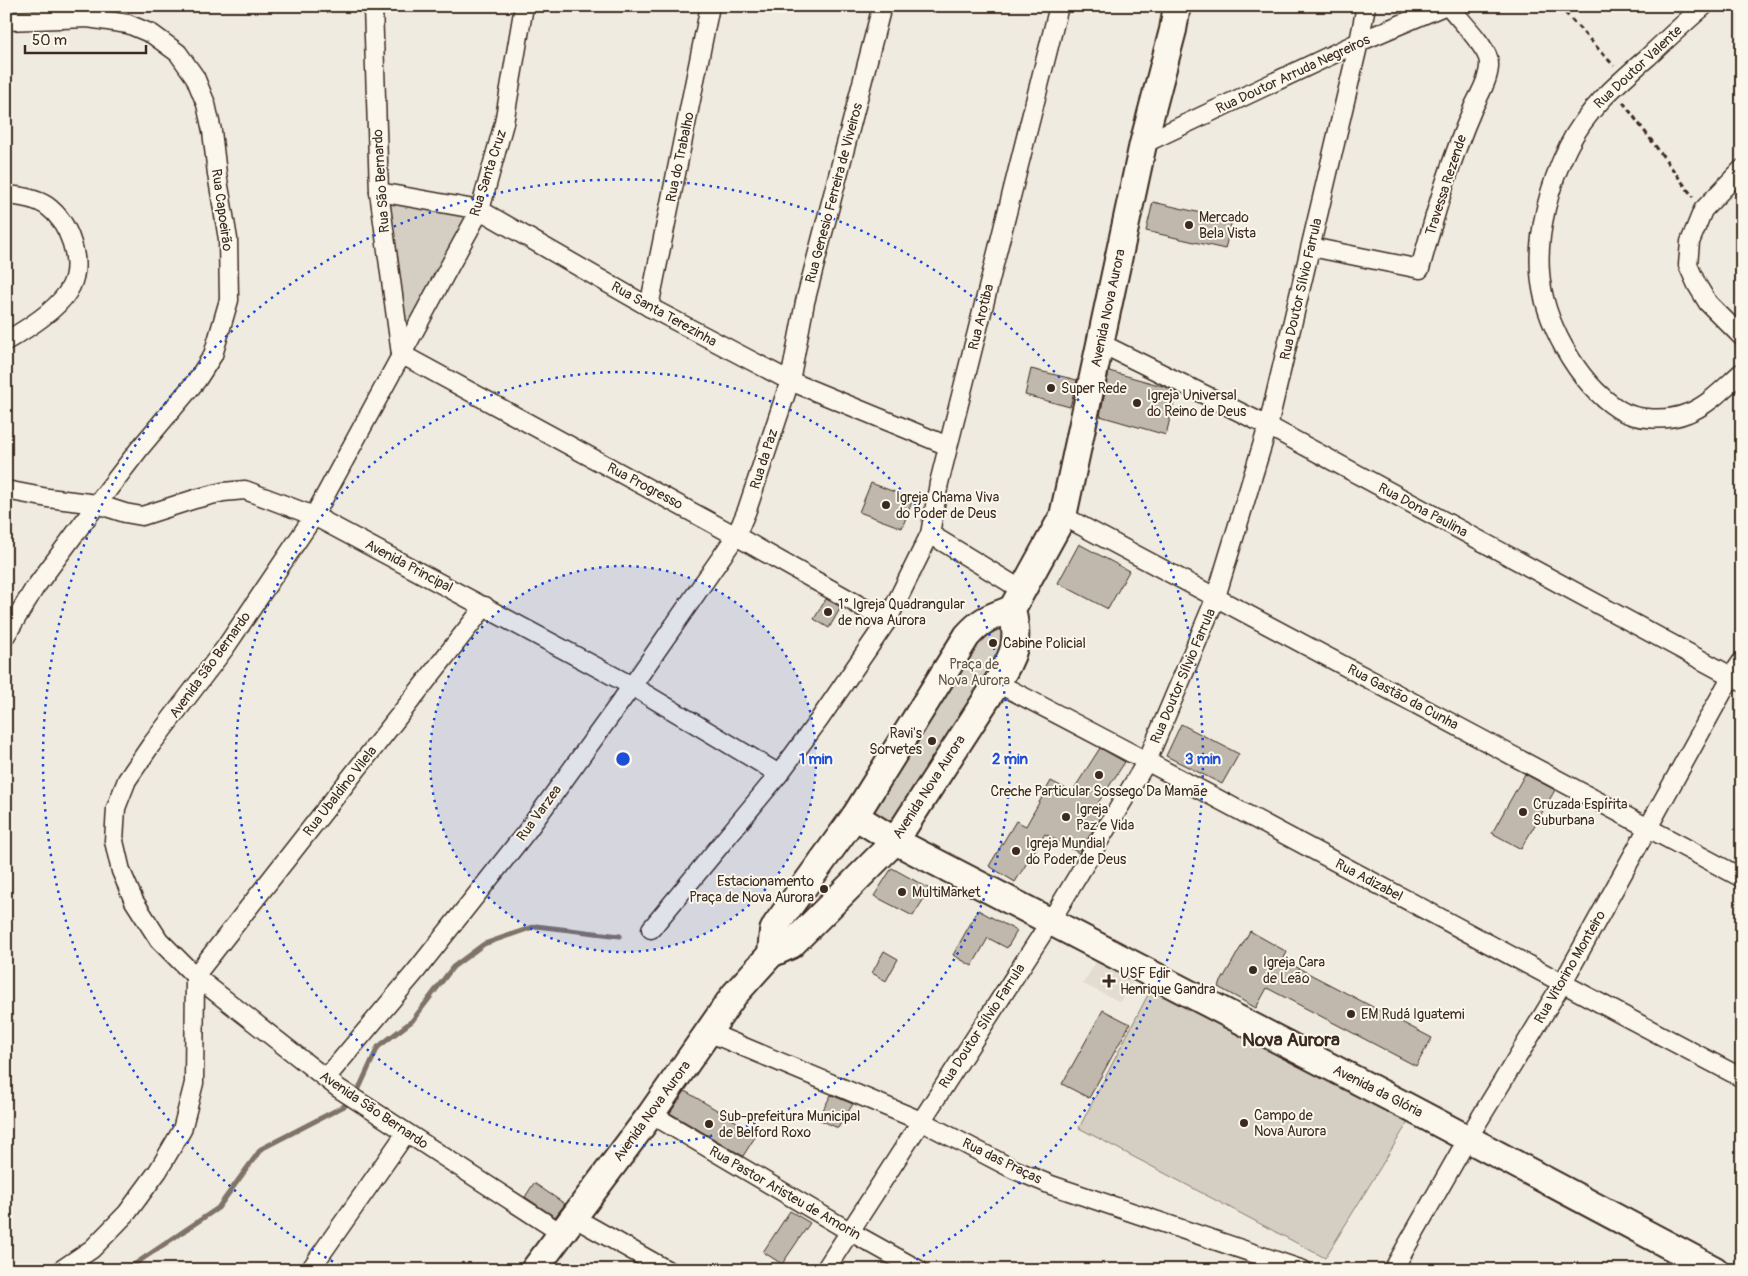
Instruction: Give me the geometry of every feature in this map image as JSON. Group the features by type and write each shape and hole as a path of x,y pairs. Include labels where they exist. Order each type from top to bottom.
{"street":[{"name":"Rua São Bernardo","path":"373,6 379,192 400,354"},
{"name":"Rua Santa Cruz","path":"400,354 480,210 504,123 524,6"},
{"name":"Rua do Trabalho","path":"649,307 710,6"},
{"name":"Rua Genesio Ferreira de Viveiros","path":"790,381 805,302 882,6"},
{"name":"Rua Arotiba","path":"650,929 779,774 819,720 887,621 930,534 939,482 1059,6"},
{"name":"Avenida Nova Aurora","path":"534,1270 651,1114 734,995 771,954 791,945 895,841 997,684 1011,658 1016,644 1017,600 1063,516 1143,144 1172,30 1176,6"},
{"name":"Rua Doutor Sílvio Farrula","path":"825,1270 1050,922 1147,761 1216,597 1268,426 1366,6"},
{"name":"Rua Doutor Arruda Negreiros","path":"1143,144 1359,42 1444,6"},
{"name":"Travessa Rezende","path":"1311,247 1420,269 1448,172 1460,137 1489,67 1489,59 1484,50 1449,6"},
{"name":"Rua Doutor Valente","path":"1704,6 1594,108 1568,146 1548,198 1542,232 1540,272 1546,302 1562,344 1580,372 1600,395 1620,410 1639,417 1668,418 1688,413 1711,400 1742,372"},
{"name":"Rua Capoeirão","path":"6,21 88,18 128,24 152,34 178,53 195,77 206,104 212,132 228,239 230,300 213,356 197,380 140,448 97,504 34,589 6,634"},
{"path":"1742,169 1703,210 1690,242 1688,265 1696,285 1708,303 1742,338"},
{"name":"Rua Santa Terezinha","path":"379,192 480,210 649,307 790,381 948,446"},
{"path":"6,196 23,196 47,206 62,224 74,245 75,263 71,286 56,306 6,341"},
{"name":"Rua Dona Paulina","path":"1100,343 1268,426 1736,679"},
{"name":"Avenida São Bernardo","path":"400,354 314,516 225,648 127,780 116,808 114,841 121,871 134,901 159,940 195,976 332,1083 406,1133 567,1225 667,1270"},
{"name":"Rua Progresso","path":"400,354 736,536 887,621"},
{"name":"Rua da Paz","path":"736,536 748,510 790,381"},
{"name":"Avenida Principal","path":"6,490 48,498 97,504 142,516 195,499 223,492 246,490 314,516 485,606 632,686 779,774"},
{"name":"Rua Gastão da Cunha","path":"1063,516 1742,878"},
{"path":"771,954 772,931 855,816 968,636 978,624 1017,600 930,534"},
{"name":"Rua Varzea","path":"332,1083 416,971 521,839 632,686 736,536"},
{"name":"Rua Ubaldino Vilela","path":"195,976 485,606"},
{"name":"Rua Vitorino Monteiro","path":"1393,1270 1468,1138 1562,984 1647,827 1736,679 1742,661"},
{"name":"Rua Adizabel","path":"997,684 1147,761 1562,984 1742,1078"},
{"name":"Avenida da Glória","path":"855,816 895,841 1468,1138 1715,1270"},
{"path":"60,1270 92,1250 127,1213 158,1171 182,1130 194,1083 195,976"},
{"name":"Rua das Praças","path":"708,1032 921,1121 1013,1169 1051,1185 1303,1270"},
{"name":"Rua Pastor Aristeu de Amorin","path":"651,1114 849,1231 919,1270"},
{"path":"310,1270 406,1133"}],"path":[{"path":"1559,6 1619,83 1703,210"}],"shaded area":[{"name":"USF Edir Henrique Gandra","path":"1097,960 1134,979 1121,1002 1083,984"}],"green space":[{"path":"379,192 480,210 401,354"},
{"name":"Praça de Nova Aurora","path":"978,624 1016,628 895,841 855,816"},
{"name":"Campo de Nova Aurora","path":"1153,985 1410,1119 1325,1258 1079,1128"}],"building":[{"name":"Mercado Bela Vista","path":"1153,202 1232,220 1225,249 1146,231"},
{"name":"Super Rede","path":"1031,369 1077,380 1070,407 1025,395"},
{"name":"Igreja Universal do Reino de Deus","path":"1109,371 1166,387 1176,393 1166,435 1100,416"},
{"name":"Igreja Chama Viva do Poder de Deus","path":"871,483 913,499 902,528 859,512"},
{"path":"1079,544 1129,571 1108,609 1058,583"},
{"name":"1° Igreja Quadrangular de nova Aurora","path":"826,599 841,607 829,628 814,619"},
{"path":"1181,724 1239,754 1222,784 1166,756"},
{"path":"1100,748 1125,762 1096,806 1105,811 1079,853 1045,834 1015,882 989,866 1016,821 1026,826 1051,781 1072,792"},
{"name":"Cruzada Espírita Suburbana","path":"1525,774 1555,790 1521,849 1492,833"},
{"name":"MultiMarket","path":"892,868 930,889 913,916 874,896"},
{"path":"978,910 1017,931 1007,948 988,938 972,966 953,955"},
{"name":"EM Rudá Iguatemi","path":"1250,931 1287,952 1283,960 1432,1038 1416,1066 1267,988 1256,1008 1218,987"},
{"path":"884,951 898,959 886,981 872,973"},
{"path":"1103,1010 1130,1024 1089,1098 1062,1084"},
{"name":"Sub-prefeitura Municipal de Belford Roxo","path":"685,1091 757,1134 743,1156 670,1113"},
{"path":"831,1095 853,1104 838,1128 818,1119"},
{"path":"534,1183 565,1204 555,1217 525,1197"},
{"path":"790,1211 810,1223 782,1264 763,1252"}],"waterway":[{"path":"356,1095 378,1047 412,1021 453,967 484,944 536,926 620,936"},
{"path":"124,1270 218,1208 261,1149 352,1102"}],"place":[{"name":"Mercado Bela Vista","path":"1189,225"},
{"name":"Super Rede","path":"1051,388"},
{"name":"Igreja Universal do Reino de Deus","path":"1137,403"},
{"name":"Igreja Chama Viva do Poder de Deus","path":"886,505"},
{"name":"1° Igreja Quadrangular de nova Aurora","path":"828,612"},
{"name":"Cabine Policial","path":"993,643"},
{"name":"Ravi's Sorvetes","path":"932,741"},
{"name":"Creche Particular Sossego Da Mamãe","path":"1099,775"},
{"name":"Cruzada Espírita Suburbana","path":"1523,812"},
{"name":"Igreja Paz e Vida","path":"1066,817"},
{"name":"Igreja Mundial do Poder de Deus","path":"1016,851"},
{"name":"Estacionamento Praça de Nova Aurora","path":"824,889"},
{"name":"MultiMarket","path":"902,892"},
{"name":"Igreja Cara de Leão","path":"1253,970"},
{"name":"USF Edir Henrique Gandra","path":"1109,981"},
{"name":"EM Rudá Iguatemi","path":"1351,1014"},
{"name":"Campo de Nova Aurora","path":"1244,1123"},
{"name":"Sub-prefeitura Municipal de Belford Roxo","path":"709,1124"}],"district":[{"name":"Nova Aurora","path":"1291,1040"}]}
